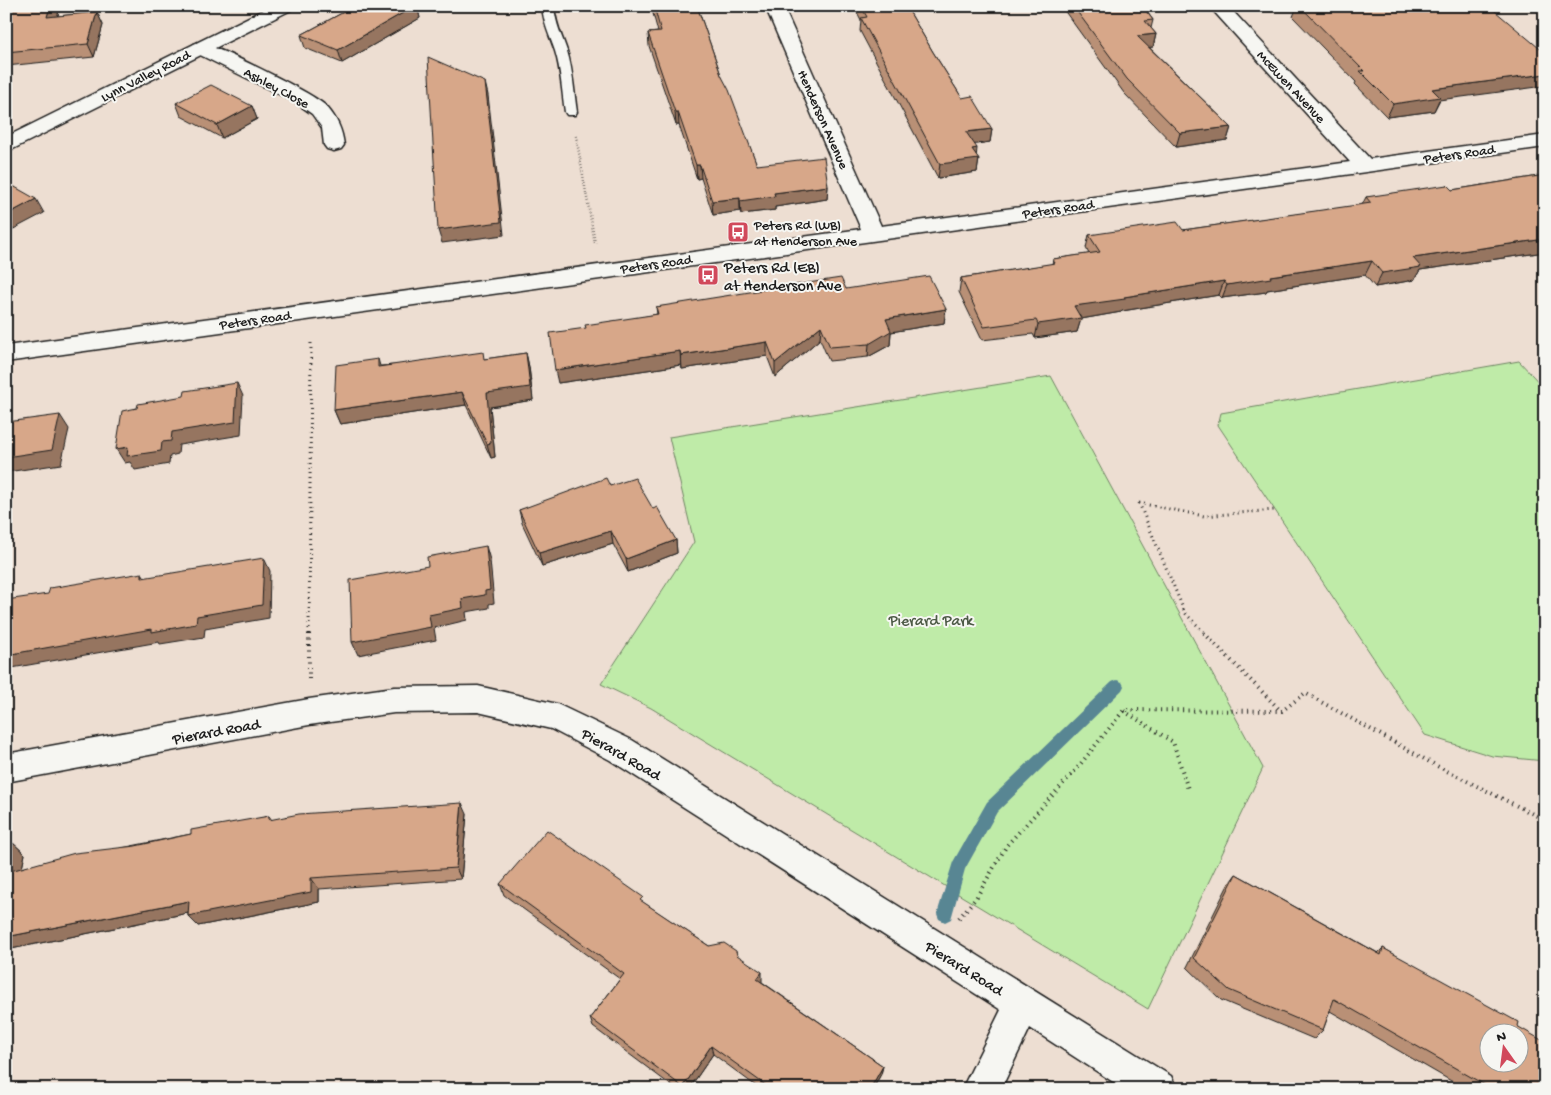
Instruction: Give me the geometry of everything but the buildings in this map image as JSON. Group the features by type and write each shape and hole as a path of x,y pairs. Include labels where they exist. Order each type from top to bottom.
{"street":[{"name":"Lynn Valley Road","path":"6,144 285,6"},
{"name":"Henderson Avenue","path":"774,6 873,232"},
{"name":"McEwen Avenue","path":"1218,6 1365,166"},
{"name":"Ashley Close","path":"200,48 302,98 319,110 332,128 334,145"},
{"name":"Peters Road","path":"6,354 873,232 1545,141"},
{"name":"Pierard Road","path":"6,768 309,712 394,700 478,699 557,717 621,750 1158,1089"},
{"path":"982,1089 1023,1003"}],"lane":[{"path":"548,6 550,25 561,51 571,112"}],"path":[{"path":"571,112 600,270"},
{"path":"309,712 312,312"},
{"path":"1274,510 1204,516 1139,503 1184,613 1282,711"},
{"path":"1124,710 1282,711 1305,693 1437,766 1545,820"},
{"path":"1124,710 1174,742 1188,789"},
{"path":"976,898 1008,845 1074,772 1124,710"}],"green space":[{"path":"1519,361 1545,389 1545,761 1492,756 1425,735 1218,425 1221,413"},
{"name":"Pierard Park","path":"1051,376 1263,768 1148,1009 651,708 601,684 694,542 669,437"}],"waterway":[{"path":"945,914 958,867 992,807 1117,686"}],"place":[{"name":"Peters Rd (WB) at Henderson Ave","path":"738,232"},
{"name":"Peters Rd (EB) at Henderson Ave","path":"708,275"}]}
